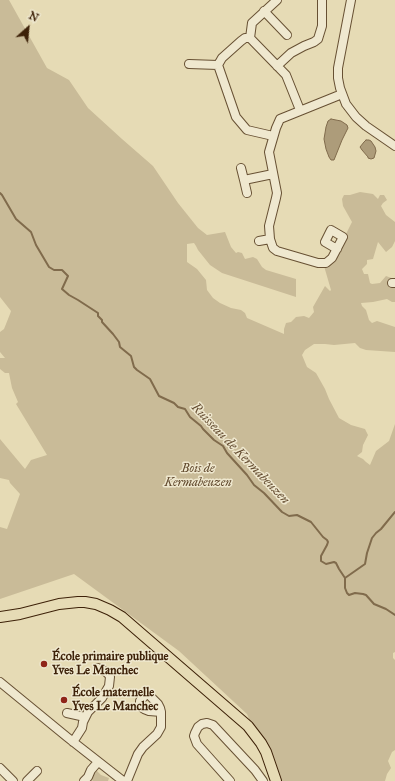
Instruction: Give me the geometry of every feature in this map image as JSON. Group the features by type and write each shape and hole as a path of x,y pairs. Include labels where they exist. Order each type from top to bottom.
{"main road":[{"path":"0,617 20,614 59,604 85,602 96,604 122,617 248,726 266,752 276,781"}],"street":[{"path":"250,38 252,23 277,0"},
{"path":"277,66 291,53 318,39 322,26 322,0"},
{"path":"351,0 338,68 342,94 346,104 356,117 395,146"},
{"path":"264,11 287,35"},
{"path":"218,64 222,58 241,41 245,38 250,38"},
{"path":"250,38 286,75 300,110"},
{"path":"189,64 218,64"},
{"path":"218,64 236,117 247,130 273,136"},
{"path":"337,249 330,260 321,264 277,251 273,248 270,239 269,226 277,195 269,152 273,136 280,119 342,94"},
{"path":"241,168 247,193"},
{"path":"244,180 273,174"},
{"path":"259,241 270,239"},
{"path":"73,742 82,728 85,717 102,698 109,686 109,675 98,668"},
{"path":"0,682 123,781"},
{"path":"127,781 138,754 159,731 161,712"},
{"path":"67,713 85,717"},
{"path":"230,781 195,740 195,733 198,727 202,724 210,723 215,727 255,770 263,781"},
{"path":"84,781 98,762"},
{"path":"0,768 13,781"},
{"path":"27,781 37,771"}],"green space":[{"name":"Bois de Kermabeuzen","path":"0,0 9,0 47,68 69,80 88,108 153,166 178,203 198,228 207,235 225,232 231,247 236,253 242,253 245,259 253,257 257,259 266,270 296,279 296,297 222,273 210,265 194,243 187,244 187,262 197,269 206,280 207,290 213,298 231,308 241,310 245,313 247,318 284,334 286,323 291,322 296,317 304,316 309,318 314,312 313,307 325,286 330,291 331,290 324,266 339,248 352,222 343,206 342,199 344,195 360,192 373,194 378,199 380,195 384,195 387,200 381,206 386,215 395,222 395,241 392,247 386,252 378,242 373,259 367,260 367,264 362,269 364,274 368,274 370,283 372,284 380,283 386,276 395,280 395,302 387,299 361,303 372,323 377,321 395,327 395,352 366,350 360,348 355,343 334,345 314,344 305,350 302,355 307,367 316,373 339,418 351,425 365,429 368,435 363,445 362,452 357,456 370,465 376,451 389,441 395,424 395,652 393,653 393,658 395,660 395,750 392,752 388,761 391,768 385,781 275,781 247,714 179,651 74,574 0,599 0,527 7,529 20,494 9,480 0,478 0,439 25,469 31,460 47,455 16,404 18,402 12,388 9,373 5,373 0,369 0,358 5,358 0,352 0,332 4,329 11,311 0,297"},
{"path":"96,770 101,775 109,778 108,781 92,781 92,773"}],"shaded area":[{"path":"331,119 341,121 347,125 348,128 334,160 331,160 329,157 324,139 328,121"},
{"path":"366,140 371,141 375,147 376,151 374,158 368,158 360,147"}],"waterway":[{"name":"Ruisseau de Kermabeuzen","path":"0,193 16,219 31,232 36,245 49,267 54,270 62,270 68,276 62,289 98,313 98,316 102,322 119,342 120,347 131,356 134,367 150,379 159,396 174,403 178,407 185,409 190,417 214,440 223,446 227,453 254,485 282,512 289,516 297,515 311,522 328,542 321,556 321,561 326,564 336,563 345,578 345,588 349,595 355,593 366,595 374,604 395,615"},
{"path":"345,578 365,564 372,538 395,512"}],"place":[{"name":"École primaire publique Yves Le Manchec","path":"44,664"},
{"name":"École maternelle Yves Le Manchec","path":"64,700"}]}
